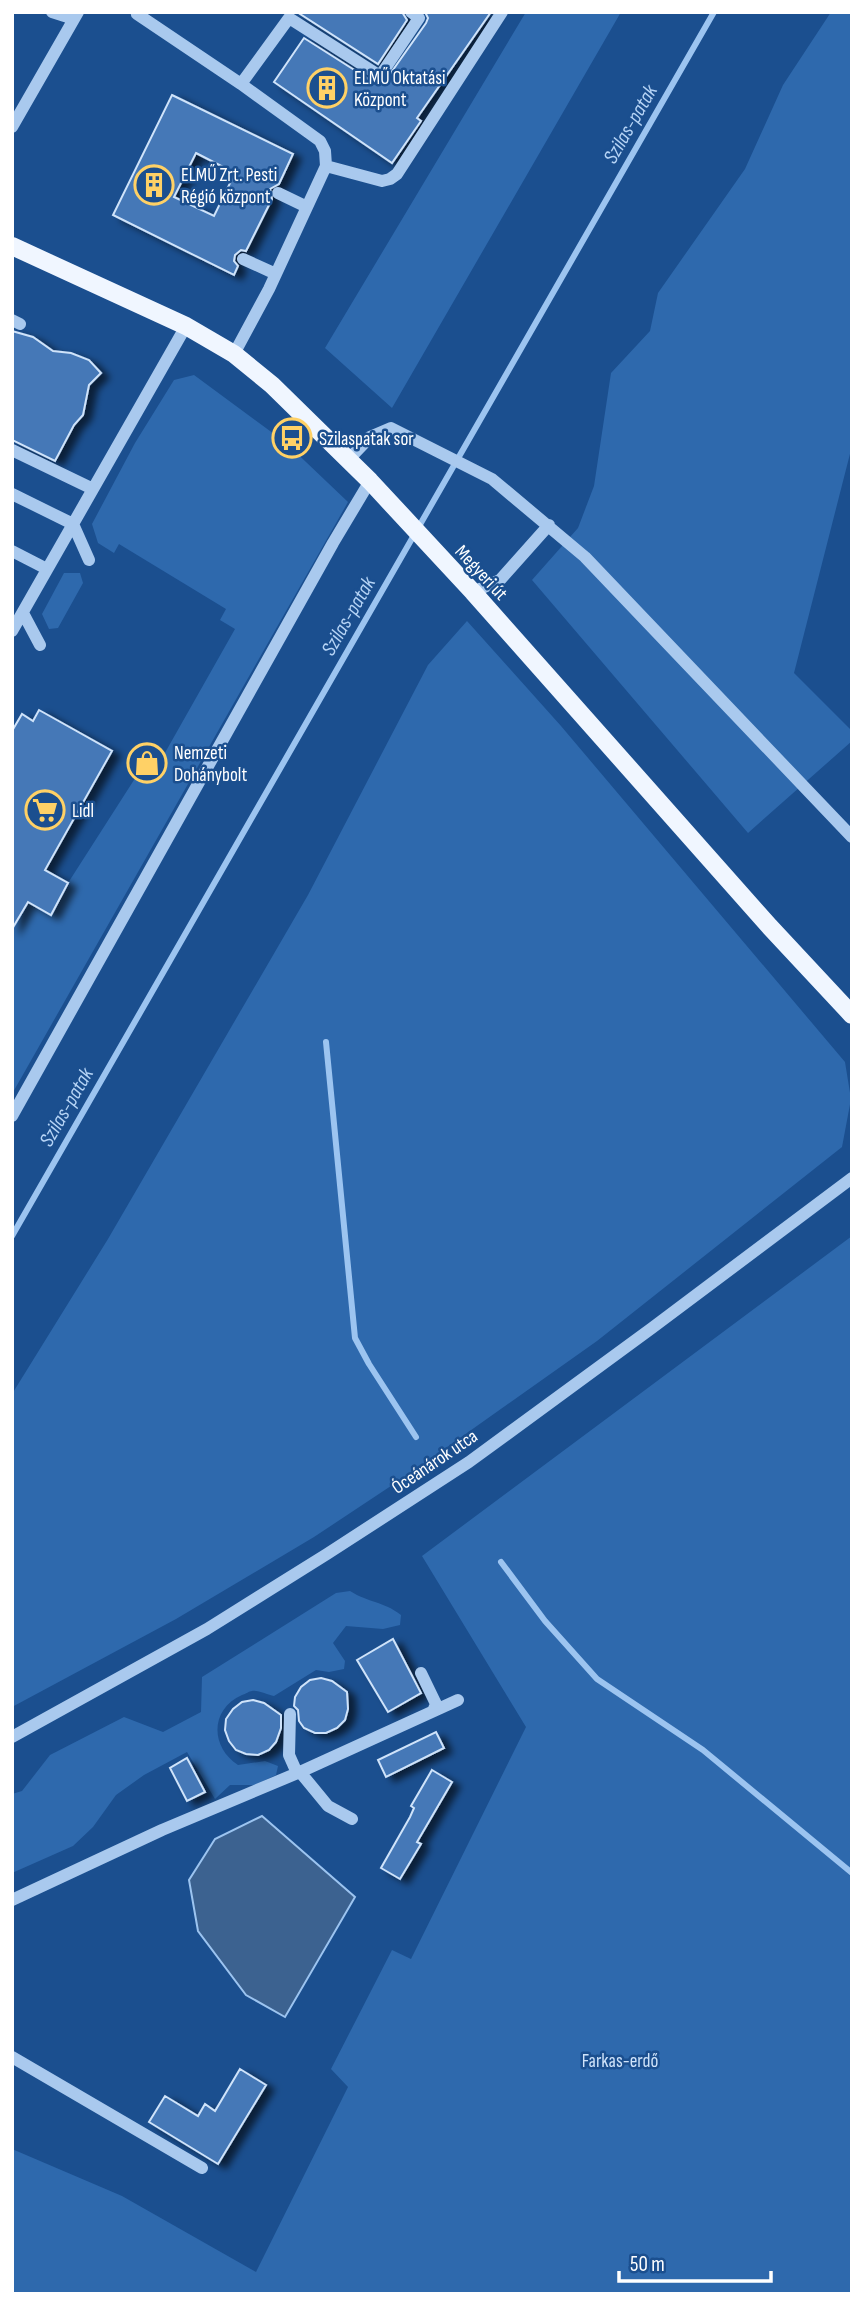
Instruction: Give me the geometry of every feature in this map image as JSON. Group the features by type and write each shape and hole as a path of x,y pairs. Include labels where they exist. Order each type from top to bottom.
{"main road":[{"name":"Megyeri út","path":"12,246 186,326 234,354 272,385 370,481 473,592 850,1014"}],"street":[{"path":"12,127 76,15 52,12"},
{"path":"242,84 289,18 380,76 419,18 411,12"},
{"path":"326,166 382,181 397,174 502,12"},
{"path":"136,13 242,84 320,141 325,151 326,166 276,274 234,354"},
{"path":"278,193 307,207"},
{"path":"243,259 276,274"},
{"path":"12,631 186,326"},
{"path":"348,460 370,437 391,428 492,480 585,557 852,837"},
{"path":"12,450 93,489"},
{"path":"12,1116 370,481"},
{"path":"12,494 73,524 89,560"},
{"path":"473,592 500,580 549,525"},
{"path":"12,551 47,569"},
{"path":"23,613 40,645"},
{"name":"Óceánárok utca","path":"12,1737 207,1629 468,1462 852,1178"},
{"path":"421,1673 436,1704 433,1711"},
{"path":"12,1900 162,1830 299,1773 458,1700"},
{"path":"290,1714 289,1755 299,1773 328,1806 352,1819"},
{"path":"12,2057 202,2168"}],"green space":[{"path":"526,12 621,12 392,408 325,348"},
{"path":"831,12 852,12 852,446 794,673 852,731 852,741 748,833 532,580 578,528 594,486 611,373 650,331 658,293 745,169 783,85"},
{"path":"194,375 285,442 348,502 12,1094 12,929 28,902 51,915 68,883 141,769 153,774 235,629 220,620 226,609 119,544 114,553 98,543 92,524 135,443 174,380"},
{"path":"64,573 80,573 83,583 58,628 49,629 42,614"},
{"path":"467,621 561,726 845,1062 851,1099 842,1147 597,1341 412,1472 314,1537 176,1619 12,1707 12,1394 108,1239 308,895 428,665"},
{"name":"Farkas-erdő","path":"852,1236 852,2294 12,2294 12,2149 122,2196 256,2272 348,2087 331,2069 392,1950 411,1959 526,1727 422,1556"},
{"path":"350,1591 394,1610 401,1615 400,1625 383,1629 346,1626 333,1643 345,1661 344,1669 329,1672 316,1670 274,1696 250,1691 231,1701 219,1719 219,1739 229,1757 238,1765 265,1761 278,1766 276,1775 255,1785 230,1785 215,1799 187,1752 144,1775 116,1795 93,1827 73,1846 12,1873 12,1794 22,1791 50,1755 124,1717 163,1732 201,1712 202,1677 336,1593"}],"shaded area":[{"path":"262,1816 355,1897 285,2017 246,1995 198,1931 189,1880 215,1839"}],"building":[{"path":"297,12 402,12 407,20 378,64"},
{"name":"ELMŰ Oktatási Központ","path":"425,12 491,12 417,118 421,121 392,163 274,82 304,38 375,83 383,84 426,23 428,18"},
{"name":"ELMŰ Zrt. Pesti Régió központ","path":"172,95 293,154 279,184 270,189 272,199 246,251 241,250 235,255 234,261 238,266 234,275 113,215","holes":["196,153 235,173 214,216 174,197"]},
{"path":"12,331 33,337 53,351 71,353 89,360 101,373 89,385 83,415 74,425 55,461 12,440"},
{"name":"Lidl","path":"39,710 112,751 45,870 68,883 51,915 28,902 12,929 12,731 22,714 33,721"},
{"path":"393,1639 421,1693 388,1712 357,1660"},
{"path":"321,1678 332,1681 347,1692 348,1709 345,1720 337,1728 326,1733 315,1733 304,1728 294,1706 295,1697 301,1687 310,1680"},
{"path":"253,1700 264,1703 281,1715 281,1728 276,1742 269,1750 258,1755 236,1750 225,1730 226,1719 233,1709 242,1702"},
{"path":"436,1732 444,1748 386,1777 378,1760"},
{"path":"187,1758 205,1792 187,1801 170,1768"},
{"path":"432,1770 452,1782 417,1842 421,1844 400,1879 381,1868 410,1817 414,1808 411,1806"},
{"path":"240,2069 266,2085 218,2164 149,2122 165,2096 198,2116 205,2104 215,2111"}],"waterway":[{"name":"Szilas-patak","path":"12,1236 714,12"},
{"path":"326,1042 355,1338 416,1437"},
{"path":"501,1562 545,1621 597,1679 703,1750 852,1873"}],"place":[{"name":"ELMŰ Oktatási Központ","path":"327,88"},
{"name":"ELMŰ Zrt. Pesti Régió központ","path":"154,185"},
{"name":"Szilaspatak sor","path":"292,438"},
{"name":"Nemzeti Dohánybolt","path":"147,763"},
{"name":"Lidl","path":"45,810"}]}
